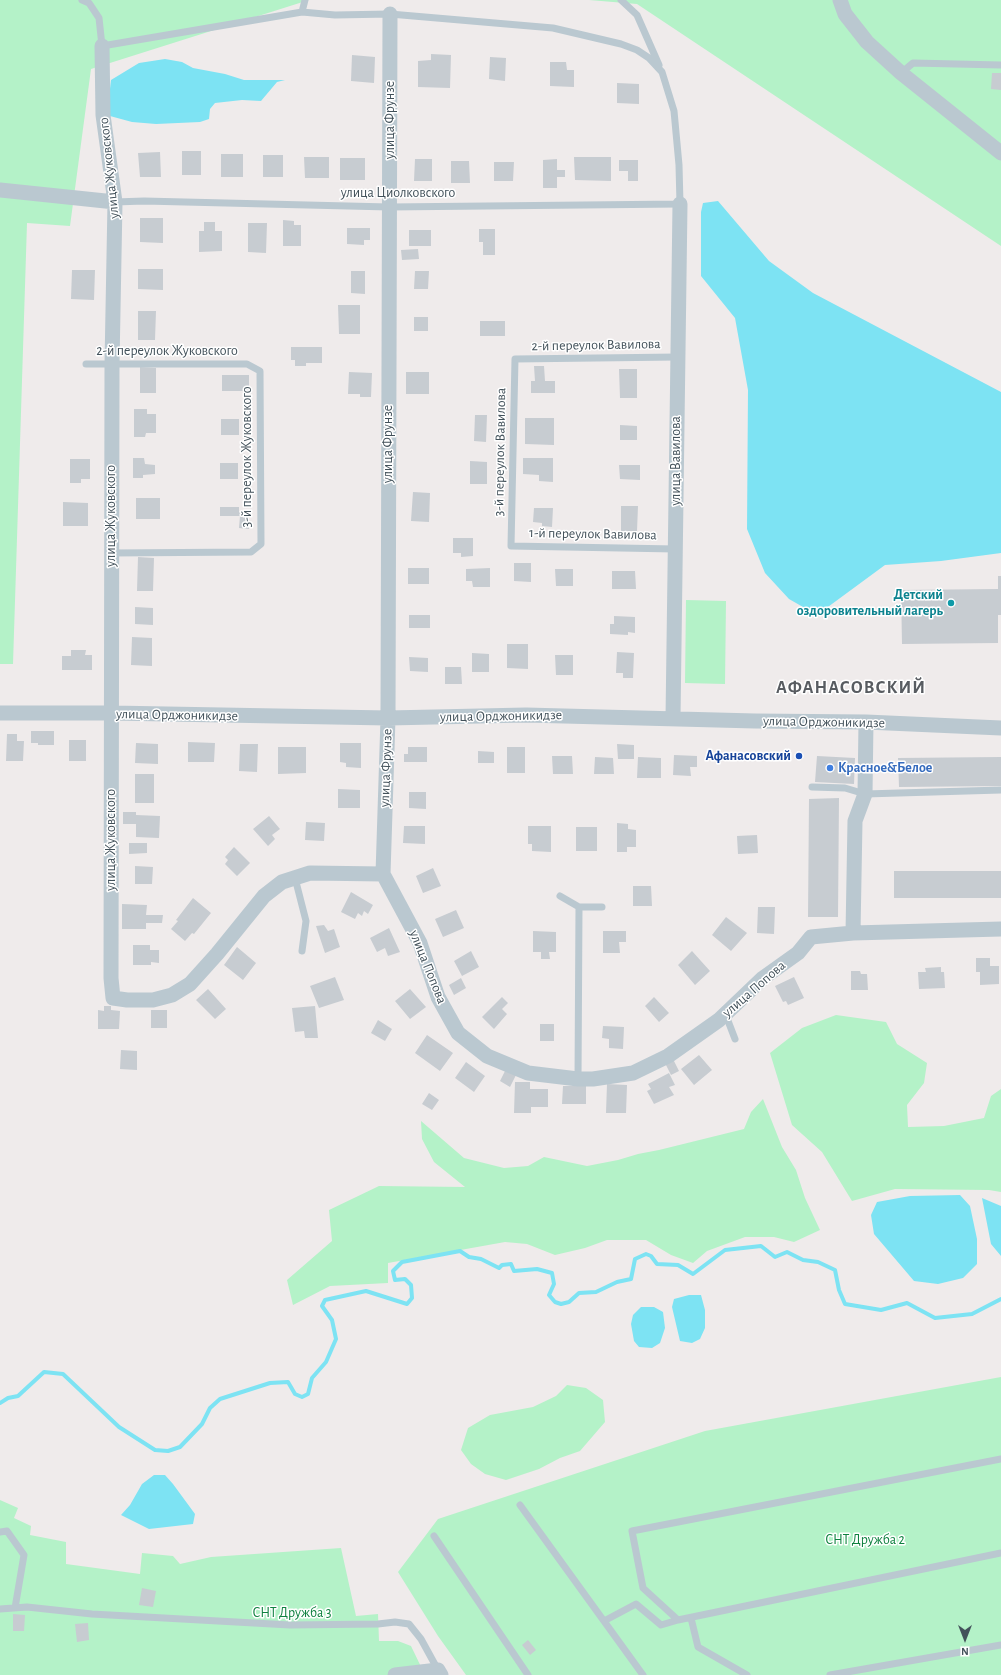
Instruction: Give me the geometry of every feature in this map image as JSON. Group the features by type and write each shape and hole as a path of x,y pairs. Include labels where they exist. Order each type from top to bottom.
{"street":[{"path":"840,0 845,14 867,42 901,73 1001,153"},
{"name":"улица Фрунзе","path":"383,874 388,718 390,14"},
{"name":"улица Жуковского","path":"102,46 103,115 115,202 111,553 113,998 127,1000 153,1000 172,995 190,984 217,954 264,896 282,882 295,878"},
{"path":"0,190 115,202"},
{"name":"улица Вавилова","path":"673,718 680,204"},
{"name":"улица Орджоникидзе","path":"0,713 112,713 388,718 526,715 755,721 866,722 1001,728"},
{"path":"853,933 855,821 864,794 866,722"},
{"path":"295,878 310,873 383,874"},
{"name":"улица Попова","path":"383,874 420,943 438,998 458,1033 487,1056 528,1073 578,1079 593,1079 633,1073 668,1056 719,1020 763,978 798,953 811,937 853,933 1001,929"},
{"path":"394,1675 439,1672"}],"lane":[{"path":"302,12 305,0"},
{"path":"621,0 637,15 662,72 674,111 680,165 680,204"},
{"path":"88,1 99,18 102,46 302,12 335,14 390,14 553,28 615,42 637,50 649,58 662,72"},
{"path":"901,73 913,63 1001,65"},
{"name":"улица Циолковского","path":"115,202 144,201 389,207 680,204"},
{"name":"2-й переулок Вавилова","path":"515,359 677,357"},
{"name":"3-й переулок Вавилова","path":"511,546 515,359"},
{"name":"2-й переулок Жуковского","path":"86,364 247,364"},
{"name":"3-й переулок Жуковского","path":"111,553 251,552 261,544 260,371 247,364"},
{"name":"1-й переулок Вавилова","path":"511,546 675,549"},
{"path":"812,787 844,788 864,794 1001,790"},
{"path":"295,878 306,921 302,951"},
{"path":"560,896 580,907 602,907"},
{"path":"578,1079 580,907"},
{"path":"725,1013 735,1039"},
{"path":"678,1620 643,1588 632,1531 1001,1459"},
{"path":"520,1505 642,1675"},
{"path":"0,1532 7,1531 24,1555 14,1608"},
{"path":"434,1536 528,1675"},
{"path":"604,1621 636,1604 661,1625 678,1620 1001,1553"},
{"path":"0,1609 27,1607 92,1614 290,1625 378,1624 395,1622 409,1624 421,1639 439,1672"},
{"path":"691,1618 698,1647 747,1675"},
{"path":"830,1675 1001,1645"}],"green space":[{"path":"0,0 309,0 91,69 70,226 27,223 13,664 0,664"},
{"path":"589,0 1001,0 1001,246 637,4"},
{"path":"686,600 726,601 725,684 685,683"},
{"path":"836,1015 886,1022 897,1044 927,1063 924,1083 907,1105 908,1127 944,1126 984,1118 991,1096 1001,1089 1001,1192 989,1190 895,1189 852,1201 822,1152 792,1125 770,1053 802,1028"},
{"path":"763,1099 782,1147 796,1170 805,1198 820,1230 794,1242 774,1237 745,1237 707,1251 693,1263 671,1255 646,1240 607,1240 585,1248 555,1255 527,1244 505,1242 388,1263 388,1283 330,1286 293,1305 287,1280 332,1241 329,1210 379,1186 465,1187 434,1162 422,1139 421,1121 464,1158 504,1168 528,1166 544,1157 587,1166 618,1160 744,1129 751,1112"},
{"name":"СНТ Дружба 2","path":"1001,1377 1001,1675 466,1675 438,1636 398,1572 438,1519 705,1431"},
{"path":"567,1385 586,1388 603,1400 605,1422 580,1451 560,1458 539,1469 506,1480 485,1474 471,1464 461,1450 468,1428 490,1415 533,1407 556,1396"},
{"name":"СНТ Дружба 3","path":"0,1500 18,1508 14,1518 31,1526 30,1535 66,1542 66,1564 140,1574 142,1553 173,1556 180,1564 211,1557 341,1548 356,1616 378,1614 379,1641 398,1641 411,1646 425,1675 0,1675"}],"water":[{"path":"165,59 182,62 193,68 225,74 244,80 285,80 277,82 261,101 242,100 215,103 210,109 209,119 200,122 156,124 132,122 110,116 108,106 111,80 139,63"},
{"path":"718,201 769,261 813,293 1001,392 1001,553 941,561 885,565 817,615 789,599 765,573 747,529 748,390 735,318 701,276 701,212 703,203"},
{"path":"960,1195 970,1206 977,1239 977,1264 963,1278 938,1284 914,1281 874,1234 871,1215 877,1202 910,1196"},
{"path":"982,1198 1001,1206 1001,1256 991,1244"},
{"path":"689,1295 701,1295 705,1310 705,1328 700,1339 692,1343 680,1341 672,1307 674,1299"},
{"path":"641,1307 654,1307 663,1312 665,1328 660,1343 652,1348 639,1347 634,1341 631,1324 633,1315"},
{"path":"154,1475 165,1475 173,1484 195,1514 193,1524 149,1529 121,1515 130,1505 142,1484"}],"building":[{"path":"431,54 451,55 450,88 418,87 418,61 431,60"},
{"path":"352,55 375,57 374,83 351,81"},
{"path":"490,57 506,58 505,81 489,79"},
{"path":"550,62 566,62 567,70 574,70 574,87 550,86"},
{"path":"992,73 1001,73 1001,90 991,89"},
{"path":"617,83 639,84 639,104 617,103"},
{"path":"182,151 201,151 201,175 182,175"},
{"path":"160,152 161,177 140,177 138,153"},
{"path":"221,154 243,154 243,177 221,177"},
{"path":"263,155 283,155 283,177 263,177"},
{"path":"304,157 329,157 329,178 305,178"},
{"path":"574,157 611,157 611,181 575,180"},
{"path":"340,158 365,158 365,180 340,180"},
{"path":"415,159 432,159 432,181 414,181"},
{"path":"557,159 557,170 565,170 565,177 557,177 557,188 543,188 543,160"},
{"path":"619,160 638,160 638,181 628,181 628,171 619,171"},
{"path":"451,161 469,161 470,183 451,183"},
{"path":"494,162 514,162 513,181 494,181"},
{"path":"140,218 163,218 163,243 140,242"},
{"path":"283,220 294,221 294,225 301,225 301,246 283,246"},
{"path":"204,222 215,222 215,231 222,231 222,251 199,252 199,231 204,231"},
{"path":"248,223 267,223 266,253 248,252"},
{"path":"347,228 370,228 370,240 364,240 364,245 347,244"},
{"path":"479,229 495,229 495,255 483,255 483,242 479,242"},
{"path":"409,230 431,230 431,246 409,246"},
{"path":"418,249 419,259 402,260 401,250"},
{"path":"138,269 163,269 163,290 138,289"},
{"path":"72,270 95,270 94,300 71,299"},
{"path":"351,271 365,271 365,294 351,293"},
{"path":"415,271 429,271 428,289 414,289"},
{"path":"338,305 360,305 360,334 339,334"},
{"path":"138,311 156,311 155,340 138,340"},
{"path":"414,317 428,317 428,331 414,331"},
{"path":"480,321 505,321 505,336 480,336"},
{"path":"291,347 322,347 322,363 306,363 306,366 295,366 295,360 291,360"},
{"path":"534,366 544,366 545,381 555,381 555,393 531,393 531,381 535,381"},
{"path":"140,367 156,368 156,393 140,393"},
{"path":"619,369 637,369 637,398 620,398"},
{"path":"349,372 372,373 371,397 360,397 360,394 348,394"},
{"path":"406,372 429,372 429,394 406,394"},
{"path":"222,375 249,375 249,391 222,391"},
{"path":"134,409 147,409 147,414 156,414 156,433 146,433 145,437 134,437"},
{"path":"475,415 487,415 486,442 474,441"},
{"path":"525,418 554,418 554,445 525,444"},
{"path":"221,419 239,419 239,435 221,435"},
{"path":"620,425 637,426 637,440 620,440"},
{"path":"133,458 144,458 145,464 155,465 155,474 143,475 143,478 133,478"},
{"path":"523,458 553,458 553,482 539,481 539,475 523,474"},
{"path":"70,459 90,459 90,479 81,479 81,483 70,483"},
{"path":"470,461 487,462 487,484 470,484"},
{"path":"220,463 238,463 238,479 220,479"},
{"path":"619,465 640,465 640,480 620,479"},
{"path":"413,492 430,493 429,522 411,521"},
{"path":"136,498 160,498 160,519 136,519"},
{"path":"63,502 88,503 88,526 63,526"},
{"path":"621,506 638,506 637,531 621,531"},
{"path":"220,507 239,507 239,512 249,512 249,529 239,528 240,516 220,516"},
{"path":"534,508 553,508 552,527 542,526 542,523 533,522"},
{"path":"453,538 473,538 473,556 461,557 461,553 453,553"},
{"path":"138,557 154,558 153,591 137,591"},
{"path":"514,563 531,563 531,582 514,581"},
{"path":"408,568 429,568 429,584 408,584"},
{"path":"490,568 490,587 473,587 472,581 466,581 466,569"},
{"path":"555,569 573,569 573,586 556,586"},
{"path":"612,571 635,571 636,589 612,589"},
{"name":"Детский оздоровительный лагерь","path":"998,576 1001,576 1001,615 998,615 998,643 902,644 901,590 998,589"},
{"path":"135,607 153,608 153,625 135,624"},
{"path":"409,615 430,615 430,628 409,628"},
{"path":"614,616 635,617 635,633 628,632 628,635 610,634 610,624 614,624"},
{"path":"132,637 152,638 152,666 131,665"},
{"path":"507,644 528,644 528,669 507,668"},
{"path":"71,650 86,650 85,655 92,655 92,670 62,670 62,656 71,656"},
{"path":"617,652 634,653 633,678 623,678 623,673 616,673"},
{"path":"472,653 489,654 489,672 472,672"},
{"path":"555,655 573,655 573,675 556,675"},
{"path":"409,657 428,658 428,672 410,671"},
{"path":"445,667 461,667 462,684 445,684"},
{"path":"31,731 54,731 54,745 38,745 38,743 31,743"},
{"path":"7,734 17,734 17,741 24,741 23,761 6,761"},
{"path":"69,740 86,740 86,761 69,761"},
{"path":"188,742 215,743 214,762 188,762"},
{"path":"136,743 158,744 158,764 135,763"},
{"path":"340,743 361,743 361,768 346,767 346,763 340,762"},
{"path":"240,744 258,744 257,772 239,771"},
{"path":"617,744 634,745 634,759 618,759"},
{"path":"278,747 306,747 306,773 278,774"},
{"path":"408,747 427,747 427,762 404,762 404,754 408,754"},
{"path":"507,747 525,747 525,773 507,773"},
{"path":"478,751 494,752 494,763 478,763"},
{"path":"674,755 697,756 697,767 690,767 691,776 673,775"},
{"path":"552,756 572,756 573,774 553,774"},
{"path":"817,756 855,758 854,784 815,782"},
{"path":"595,757 613,758 614,774 594,774"},
{"path":"638,757 661,758 661,778 637,778"},
{"path":"1001,757 1001,786 899,787 898,758"},
{"path":"135,774 154,774 154,803 135,803"},
{"path":"338,789 360,790 360,808 338,808"},
{"path":"409,792 426,792 426,809 409,808"},
{"path":"839,798 838,917 808,917 809,799"},
{"path":"123,812 136,812 136,815 160,816 159,838 136,837 136,824 123,824"},
{"path":"269,816 280,829 272,835 275,839 268,846 253,829"},
{"path":"306,822 325,823 324,841 305,840"},
{"path":"617,823 628,824 628,829 636,830 636,847 627,847 627,852 617,852"},
{"path":"404,826 425,826 425,844 403,843"},
{"path":"528,826 551,826 551,852 532,851 532,844 528,844"},
{"path":"576,827 597,827 597,851 576,851"},
{"path":"757,835 758,853 738,854 737,836"},
{"path":"129,843 147,843 147,853 129,854"},
{"path":"234,847 250,863 237,876 225,864 228,860 225,857"},
{"path":"135,866 153,867 152,884 135,884"},
{"path":"433,868 441,886 423,893 416,876"},
{"path":"894,871 1001,871 1001,898 894,898"},
{"path":"633,886 651,886 652,906 633,906"},
{"path":"351,892 373,905 368,914 364,911 362,916 358,913 355,919 341,912"},
{"path":"193,898 211,913 194,934 192,933 185,941 171,929"},
{"path":"122,904 147,905 146,915 163,915 162,923 146,923 146,929 122,929"},
{"path":"758,907 775,907 774,934 757,933"},
{"path":"456,910 464,928 443,937 435,919"},
{"path":"726,917 747,933 731,951 712,935"},
{"path":"324,925 328,931 334,929 340,947 325,953 316,926"},
{"path":"389,928 400,952 388,956 385,948 377,952 370,938"},
{"path":"533,931 556,932 556,952 549,952 550,959 541,959 541,952 533,952"},
{"path":"603,931 626,931 626,942 619,942 620,953 603,953"},
{"path":"133,945 150,945 150,950 159,950 159,963 151,962 151,965 133,965"},
{"path":"237,947 256,963 243,980 224,965"},
{"path":"471,951 479,967 462,976 454,961"},
{"path":"692,951 710,971 695,985 678,965"},
{"path":"976,958 990,958 990,966 999,966 999,984 980,985 980,972 976,972"},
{"path":"941,967 941,972 944,972 945,988 919,989 918,972 926,972 925,968"},
{"path":"851,971 860,971 861,974 867,974 868,990 851,990"},
{"path":"335,977 344,1000 319,1008 310,986"},
{"path":"794,977 804,998 788,1005 786,1001 783,1002 775,986"},
{"path":"461,978 466,988 454,995 449,985"},
{"path":"208,989 226,1009 215,1019 196,1000"},
{"path":"410,989 426,1007 410,1019 395,1001"},
{"path":"502,997 508,1003 502,1009 507,1014 494,1029 482,1017"},
{"path":"654,997 669,1013 659,1022 645,1006"},
{"path":"104,1006 111,1006 111,1010 120,1011 119,1029 98,1029 98,1010 104,1011"},
{"path":"315,1006 318,1038 305,1038 304,1031 295,1032 292,1008"},
{"path":"151,1010 167,1010 167,1028 151,1028"},
{"path":"378,1020 392,1029 385,1041 371,1033"},
{"path":"540,1024 554,1024 554,1041 540,1041"},
{"path":"603,1026 624,1027 623,1049 609,1048 609,1039 602,1038"},
{"path":"427,1035 453,1053 440,1071 415,1053"},
{"path":"121,1050 137,1051 137,1070 120,1069"},
{"path":"699,1055 712,1070 694,1085 681,1069"},
{"path":"673,1059 679,1071 671,1075 665,1063"},
{"path":"466,1062 485,1076 474,1092 455,1078"},
{"path":"507,1067 517,1073 510,1087 500,1081"},
{"path":"669,1073 675,1085 669,1087 674,1095 654,1104 647,1091 651,1089 648,1084"},
{"path":"515,1082 530,1082 530,1089 548,1089 548,1107 531,1107 531,1113 514,1113"},
{"path":"607,1084 627,1085 626,1113 606,1113"},
{"path":"563,1086 586,1086 586,1104 562,1104"},
{"path":"429,1093 439,1100 432,1110 422,1104"},
{"path":"142,1588 156,1591 153,1607 139,1605"},
{"path":"13,1614 25,1615 24,1631 13,1631"},
{"path":"88,1623 89,1640 77,1642 75,1624"},
{"path":"528,1640 536,1650 530,1655 522,1645"}],"waterway":[{"path":"0,1403 8,1398 18,1396 44,1372 63,1374 119,1427 155,1450 168,1451 180,1447 202,1424 210,1408 220,1399 270,1383 288,1382 295,1394 302,1397 308,1394 312,1378 326,1362 336,1339 332,1320 322,1306 325,1300 366,1291 407,1304 412,1298 411,1285 405,1279 395,1280 393,1271 402,1262 460,1251 469,1257 481,1259 499,1268 502,1265 511,1264 514,1271 537,1269 552,1273 554,1284 549,1295 555,1302 561,1304 569,1302 579,1293 596,1292 617,1282 631,1279 635,1259 646,1254 651,1256 657,1264 678,1265 693,1274 725,1250 761,1246 775,1257 787,1252 803,1260 818,1262 835,1270 839,1290 845,1304 881,1310 907,1303 935,1318 972,1314 1001,1299"}],"place":[{"name":"Детский оздоровительный лагерь","path":"951,603"},
{"name":"Афанасовский","path":"799,756"},
{"name":"Красное&Белое","path":"830,768"}],"district":[{"name":"АФАНАСОВСКИЙ","path":"851,688"}]}
